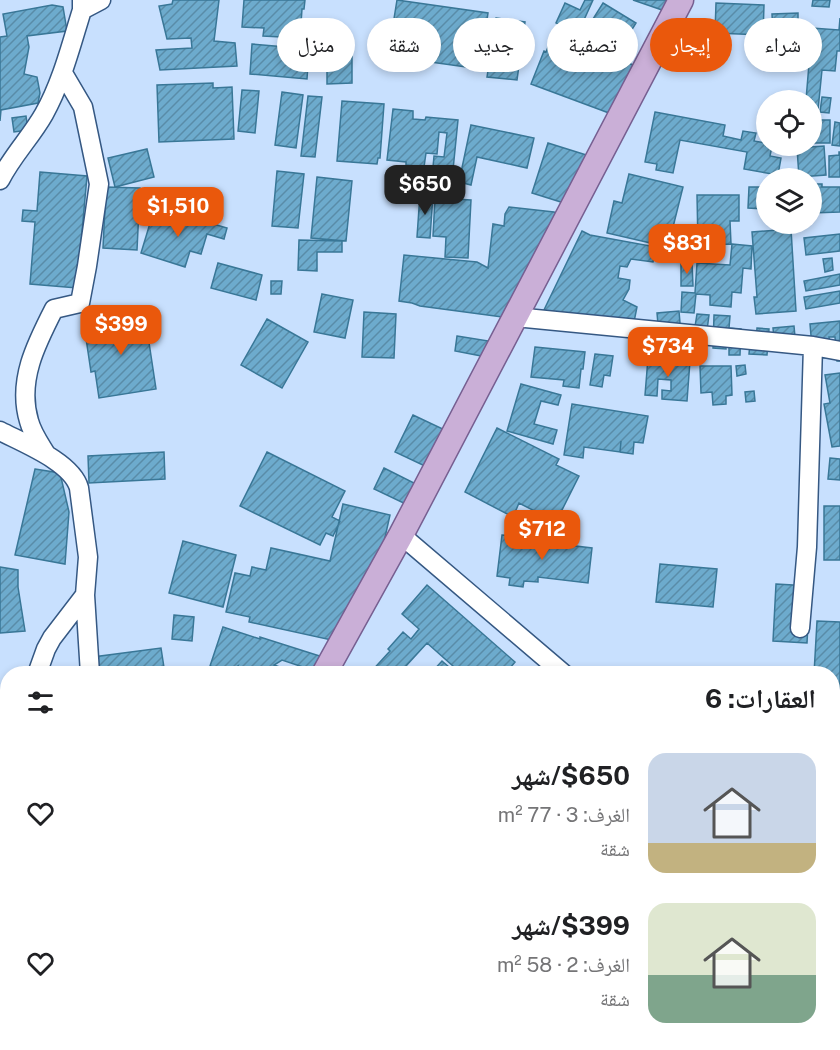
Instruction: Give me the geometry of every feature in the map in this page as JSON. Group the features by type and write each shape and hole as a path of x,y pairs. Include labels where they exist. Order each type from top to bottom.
{"main road":[{"path":"328,666 401,535 681,0"}],"street":[{"path":"0,180 6,168 45,114 63,73 82,5 100,0"},
{"path":"46,454 30,424 26,408 29,363 54,309 80,303 99,184 82,107 63,73"},
{"path":"515,317 813,346 840,351"},
{"path":"800,628 807,547 813,346"},
{"path":"0,431 46,454 78,482 87,557 85,595 89,666"},
{"path":"401,535 555,666"},
{"path":"40,666 52,638 85,595"}],"building":[{"path":"173,0 219,0 214,41 235,43 237,66 160,70 156,50 192,48 191,38 167,39 159,6 172,4"},
{"path":"244,0 305,0 301,18 277,18 277,37 263,36 264,28 242,27"},
{"path":"397,0 488,13 487,18 453,18 453,65 441,63 441,18 394,18"},
{"path":"585,0 593,0 585,18 558,18 565,3 580,10"},
{"path":"633,0 674,0 668,12"},
{"path":"813,0 830,0 829,7 812,6"},
{"path":"603,3 628,18 594,18"},
{"path":"716,3 764,5 764,18 744,18 744,34 732,34 732,18 716,18"},
{"path":"52,5 63,7 67,31 27,36 29,47 24,74 37,77 40,93 38,103 1,110 0,121 0,37 7,36 3,14"},
{"path":"798,13 798,18 772,18 772,14"},
{"path":"840,18 840,51 837,51 835,71 822,70 822,29 839,30"},
{"path":"252,44 277,46 277,72 307,72 307,79 250,74"},
{"path":"547,50 547,72 634,72 617,116 531,84 544,51"},
{"path":"327,72 352,72 352,83 327,84"},
{"path":"488,72 518,72 517,80 487,77"},
{"path":"808,72 822,72 820,90 807,90"},
{"path":"213,83 213,88 232,87 234,139 159,142 157,85"},
{"path":"242,90 259,91 255,133 238,131"},
{"path":"282,92 303,95 296,148 275,145"},
{"path":"308,96 322,97 315,157 301,156"},
{"path":"822,97 831,98 829,113 822,112"},
{"path":"342,101 384,104 380,158 377,164 337,161"},
{"path":"393,109 413,111 413,119 425,120 426,117 458,120 452,180 432,178 434,156 444,157 447,133 439,132 437,154 426,153 424,167 387,160"},
{"path":"655,112 725,125 723,136 741,140 743,131 756,133 754,141 756,141 756,156 781,158 779,168 756,168 756,171 744,169 747,152 680,140 673,173 656,170 657,164 645,162"},
{"path":"26,116 28,130 14,132 12,118"},
{"path":"822,120 830,120 830,143 822,143"},
{"path":"835,122 840,123 840,146 832,145"},
{"path":"471,125 534,138 527,168 477,157 471,185 459,182"},
{"path":"548,143 596,158 580,208 532,193"},
{"path":"822,146 824,146 826,175 822,175 822,168 798,168 798,156 822,156"},
{"path":"147,149 154,177 115,187 108,158"},
{"path":"839,152 840,177 829,177 829,156 839,155"},
{"path":"277,171 304,174 298,228 272,226"},
{"path":"40,172 87,176 77,288 30,284 35,222 22,221 23,210 37,211"},
{"path":"629,174 683,187 668,247 607,233 614,201 622,203"},
{"path":"317,177 352,181 346,241 311,238"},
{"path":"106,187 140,188 137,250 103,248"},
{"path":"749,187 756,187 756,209 748,208"},
{"path":"822,187 840,187 840,212 822,213"},
{"path":"420,194 433,195 430,238 417,237"},
{"path":"697,195 739,195 739,221 730,221 731,244 698,245"},
{"path":"435,198 471,200 468,258 445,257 446,237 433,236"},
{"path":"509,207 554,212 564,217 510,318 399,301 404,255 477,262 488,268 493,224 504,226 505,214"},
{"path":"165,210 227,228 224,239 207,234 201,254 190,251 185,267 141,253 151,220 161,223"},
{"path":"582,231 590,235 656,247 653,262 631,259 627,267 620,266 618,278 630,280 629,289 623,300 637,307 634,322 542,314"},
{"path":"752,232 791,234 796,311 756,314 754,297 757,297"},
{"path":"840,234 840,251 806,255 804,238"},
{"path":"299,240 342,241 342,252 317,252 317,271 298,270"},
{"path":"732,244 752,246 751,269 743,268 741,293 732,292 731,307 710,305 710,295 696,294 694,313 681,312 682,292 695,293 697,263 730,265"},
{"path":"832,258 833,270 825,272 823,259"},
{"path":"218,263 262,275 256,300 211,288"},
{"path":"681,263 692,263 693,286 681,286"},
{"path":"840,274 840,285 806,291 804,281"},
{"path":"271,281 282,281 281,294 271,294"},
{"path":"840,291 840,303 806,309 804,297"},
{"path":"322,294 353,300 345,338 314,332"},
{"path":"679,311 682,347 660,348 657,313"},
{"path":"364,312 396,314 394,358 362,357"},
{"path":"697,314 709,315 704,353 691,351"},
{"path":"714,315 730,316 729,328 741,329 740,355 729,355 729,339 726,339 726,349 713,348"},
{"path":"145,316 156,389 99,398 95,371 91,372 84,325"},
{"path":"267,319 308,342 282,388 241,365"},
{"path":"840,321 840,361 837,361 835,337 829,337 831,357 813,359 810,324"},
{"path":"794,326 796,348 775,350 773,328"},
{"path":"757,328 769,329 767,355 749,354 750,343 756,343"},
{"path":"457,336 495,342 492,358 455,351"},
{"path":"535,347 585,352 579,388 563,386 564,380 531,377"},
{"path":"595,354 613,356 610,376 604,375 602,387 590,385"},
{"path":"648,358 690,361 687,401 662,399 662,390 671,391 671,380 658,379 657,396 645,395"},
{"path":"745,365 746,374 737,376 736,366"},
{"path":"700,366 731,366 732,395 726,396 726,404 713,405 712,392 701,393"},
{"path":"840,373 840,446 832,447 824,404 830,403 825,375"},
{"path":"521,384 561,395 558,405 541,401 534,424 557,430 553,444 507,431"},
{"path":"754,391 755,401 746,402 745,392"},
{"path":"572,404 648,416 643,443 634,442 633,454 584,447 583,458 564,455"},
{"path":"413,415 445,430 427,467 395,452"},
{"path":"497,428 559,459 556,465 579,476 556,522 519,503 513,517 465,492"},
{"path":"164,452 165,479 89,483 88,456"},
{"path":"267,452 345,491 332,517 340,521 333,536 326,533 320,545 240,506"},
{"path":"830,458 840,459 840,480 828,479"},
{"path":"384,468 422,487 412,507 374,489"},
{"path":"35,469 60,473 69,512 65,564 15,555"},
{"path":"343,504 390,515 371,600 345,643 249,622 250,617 226,612 235,573 250,576 252,567 266,570 271,548 330,561"},
{"path":"824,506 840,506 840,560 824,560"},
{"path":"502,535 592,548 588,583 538,577 538,582 524,581 523,587 509,585 510,578 497,576"},
{"path":"183,541 236,555 223,607 169,593"},
{"path":"660,564 717,569 713,607 656,602"},
{"path":"0,567 18,570 18,587 25,631 0,633"},
{"path":"776,584 810,586 807,643 773,641"},
{"path":"427,585 515,662 512,666 453,666 427,643 406,666 376,666 403,632 411,639 419,629 402,614"},
{"path":"174,615 194,617 192,641 172,639"},
{"path":"817,621 840,622 840,666 814,666"},
{"path":"223,627 326,658 323,666 300,666 282,660 274,665 277,666 210,666"},
{"path":"161,648 164,666 94,666 93,657"},
{"path":"442,661 448,666 437,666"}]}
